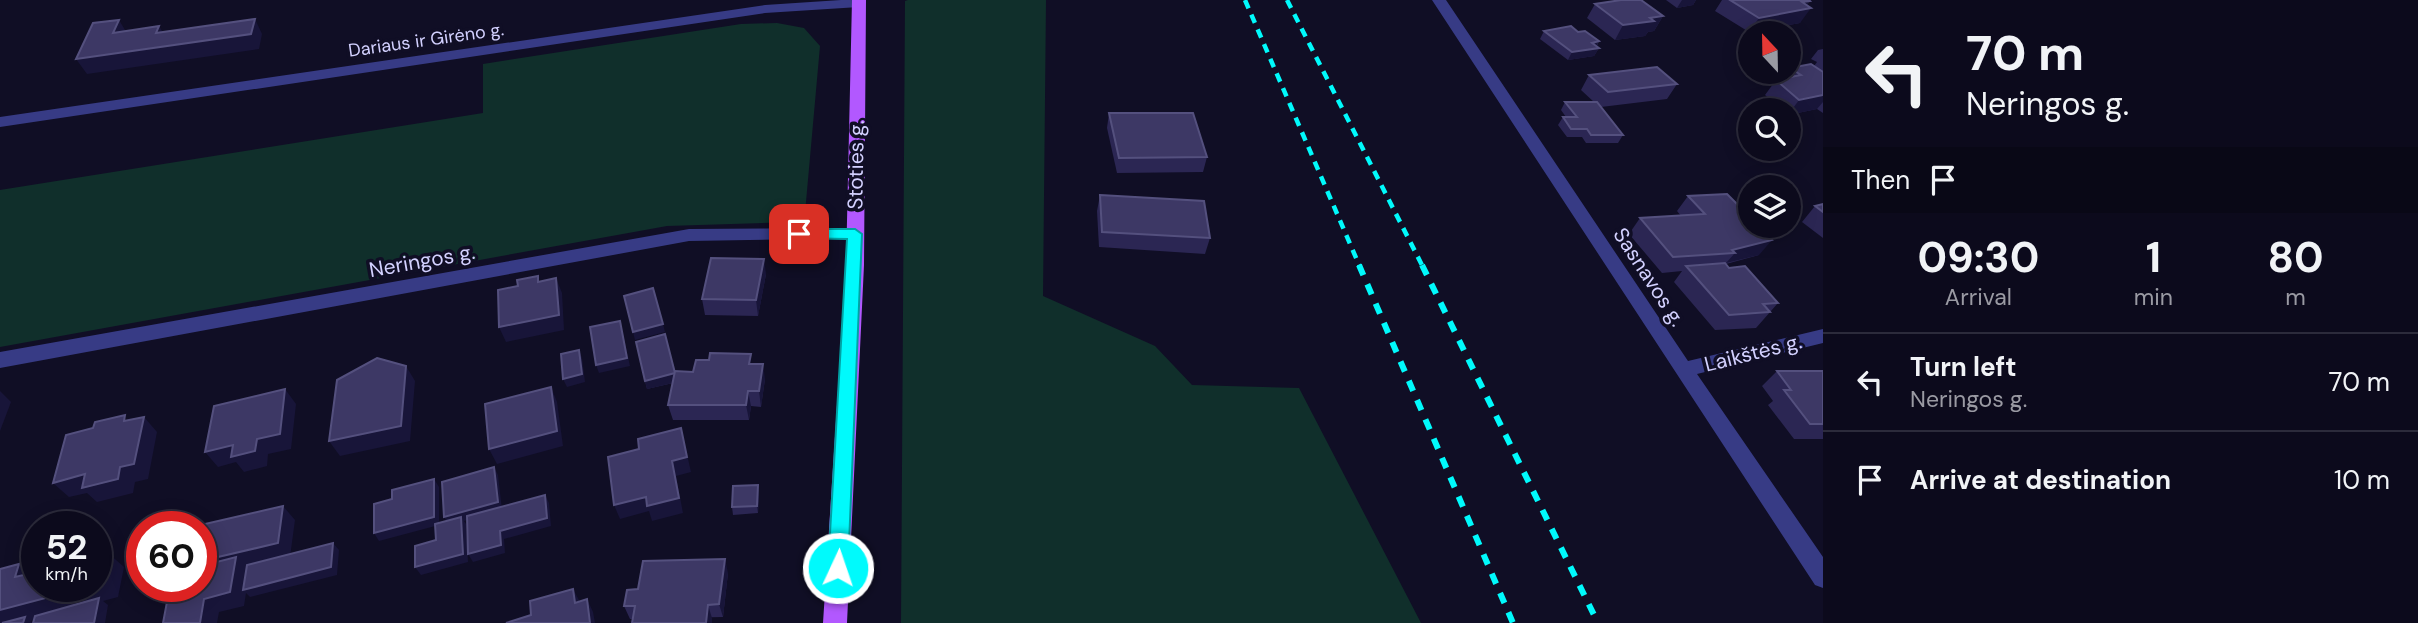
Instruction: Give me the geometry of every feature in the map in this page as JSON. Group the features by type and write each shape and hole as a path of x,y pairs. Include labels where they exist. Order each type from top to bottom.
{"main road":[{"name":"Stoties g.","path":"835,623 855,234 859,1"}],"street":[{"name":"Sasnavos g.","path":"1439,0 1823,577"},
{"name":"Dariaus ir Girėno g.","path":"0,122 765,9 859,1"},
{"name":"Neringos g.","path":"0,360 688,235 855,234"},
{"name":"Laikštės g.","path":"1683,370 1823,336"}],"green space":[{"path":"1046,0 1043,296 1155,346 1192,385 1299,388 1421,623 901,623 905,1"},
{"path":"777,23 804,28 820,46 805,213 792,222 667,226 0,347 0,190 483,113 483,64 741,24"}],"building":[{"path":"1641,0 1663,16 1650,18 1654,21 1623,25 1595,4"},
{"path":"1730,0 1809,0 1802,2 1811,8 1759,18"},
{"path":"255,19 251,34 76,59 93,23 119,20 113,33 159,26 156,33"},
{"path":"1571,26 1578,32 1585,31 1599,41 1592,43 1599,48 1572,52 1544,31"},
{"path":"1811,64 1823,72 1823,95 1801,100 1781,84 1801,84 1801,66"},
{"path":"1657,67 1677,84 1608,92 1589,75"},
{"path":"1565,102 1597,102 1623,135 1591,135 1587,129 1571,129 1563,117 1577,117"},
{"path":"1109,113 1193,113 1207,157 1119,158"},
{"path":"1727,194 1738,205 1738,238 1772,240 1732,250 1735,253 1673,257 1640,218 1705,214 1688,196"},
{"path":"1100,195 1204,201 1210,238 1102,232"},
{"path":"1823,204 1823,212 1815,206"},
{"path":"711,258 764,259 756,300 702,299"},
{"path":"1725,263 1729,268 1745,266 1778,303 1763,304 1770,312 1729,315 1686,266"},
{"path":"538,276 538,282 556,278 559,315 499,327 498,290 518,286 517,280"},
{"path":"653,288 663,324 633,332 624,296"},
{"path":"620,321 627,358 596,365 590,327"},
{"path":"665,334 675,373 645,381 636,342"},
{"path":"579,350 582,374 563,379 561,354"},
{"path":"710,353 751,354 749,364 763,364 759,391 748,391 746,405 668,405 675,371 693,372 696,360 709,360"},
{"path":"377,358 406,366 401,426 329,441 337,380"},
{"path":"1777,371 1823,371 1823,424 1810,424 1784,390 1791,390"},
{"path":"551,387 557,431 489,449 485,404"},
{"path":"285,389 280,434 257,439 255,451 231,457 233,445 205,452 214,406"},
{"path":"125,415 124,421 144,417 134,464 120,467 118,479 82,488 85,474 53,483 66,435 93,428 95,422"},
{"path":"681,428 687,457 672,461 679,498 647,506 646,497 614,505 608,457 639,449 638,439"},
{"path":"494,467 498,502 444,517 442,482"},
{"path":"434,479 434,517 374,533 374,504 392,499 392,490"},
{"path":"758,485 757,506 732,507 733,486"},
{"path":"545,495 547,518 500,531 501,545 468,554 467,516"},
{"path":"283,506 278,543 217,557 217,521"},
{"path":"461,517 463,554 415,567 415,546 436,540 435,524"},
{"path":"333,543 331,567 243,590 247,565"},
{"path":"236,557 230,592 217,596 217,562"},
{"path":"725,559 719,604 708,605 706,623 632,623 635,606 624,606 627,590 638,589 643,561"},
{"path":"19,564 15,577 21,576 21,602 30,602 0,610 0,569"},
{"path":"573,589 575,603 587,599 590,623 506,623 531,615 530,601"},
{"path":"85,602 98,602 94,623 33,623 35,616"},
{"path":"167,602 204,602 200,623 163,623"},
{"path":"25,617 23,623 2,623"}],"railway":[{"path":"1245,0 1360,267"},
{"path":"1287,0 1423,266"},
{"path":"1359,265 1513,623"},
{"path":"1423,266 1598,623"}],"route":[{"path":"799,234 855,234 838,568"}]}
